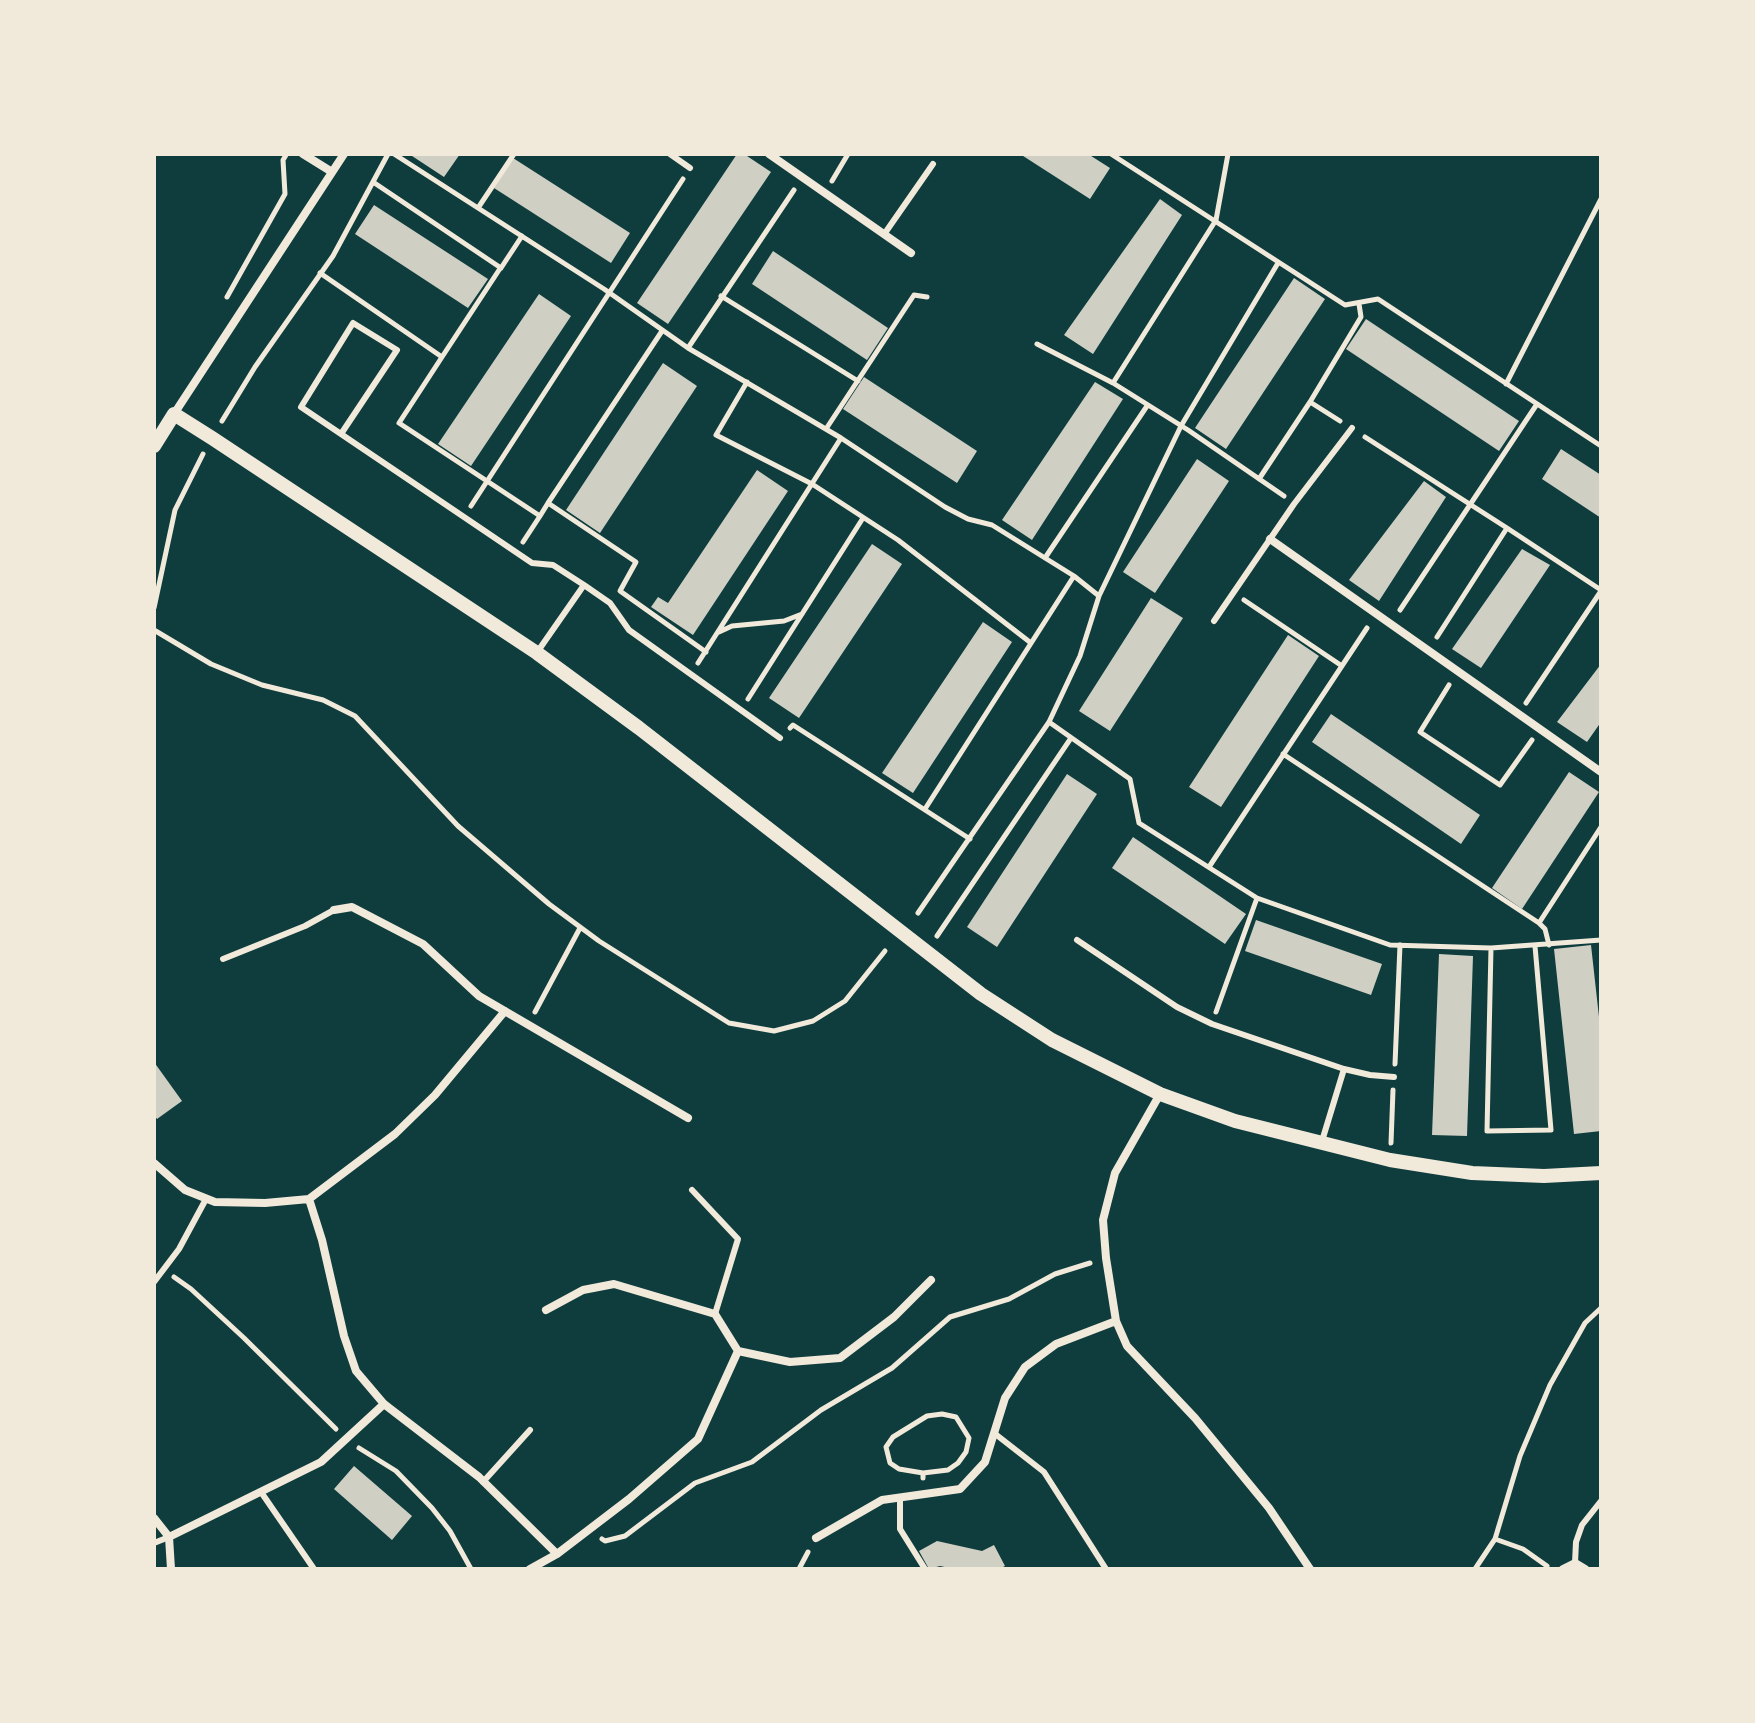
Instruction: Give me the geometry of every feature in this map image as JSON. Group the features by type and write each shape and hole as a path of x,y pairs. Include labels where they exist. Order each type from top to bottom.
{"street":[{"path":"303,154 332,172"},
{"path":"154,446 344,154"},
{"path":"769,154 911,253"},
{"path":"174,414 537,653 728,796 925,953 1052,1040 1160,1094 1235,1121 1321,1145 1472,1173 1544,1176 1601,1173"},
{"path":"1270,539 1601,772"},
{"path":"334,910 352,907 423,944 479,996 688,1118"},
{"path":"154,1163 185,1190 215,1202 265,1203 309,1199 395,1134 435,1095 505,1011"},
{"path":"1160,1094 1115,1173 1103,1220 1116,1321 1127,1346 1195,1418 1269,1508 1310,1569"},
{"path":"309,1199 356,1371 384,1404 483,1482 557,1554"},
{"path":"546,1310 583,1290 614,1284 715,1314 738,1351 790,1362 840,1358 894,1317 931,1280"},
{"path":"816,1538 882,1500 960,1489 985,1462 1005,1398 1025,1367 1056,1344 1116,1321"},
{"path":"530,1569 557,1554 629,1499 698,1439 738,1351"},
{"path":"169,1537 321,1462 384,1404"},
{"path":"154,1518 169,1537 171,1569"},
{"path":"1563,1569 1575,1563 1585,1569"}],"lane":[{"path":"670,154 690,168"},
{"path":"885,233 933,164"},
{"path":"341,434 397,350 353,323 301,407 532,563 553,565 584,585 610,603 629,630 780,738"},
{"path":"1214,621 1294,504 1352,428"},
{"path":"537,653 584,585"},
{"path":"223,959 305,926 334,910"},
{"path":"1077,940 1177,1007 1212,1024 1344,1069 1394,1077"},
{"path":"1321,1145 1344,1069"},
{"path":"692,1190 738,1239 715,1314"},
{"path":"154,1282 179,1249 206,1199"},
{"path":"483,1482 530,1430"},
{"path":"994,1433 1044,1472 1106,1569"},
{"path":"261,1492 314,1569"},
{"path":"900,1499 900,1529 925,1569"},
{"path":"1575,1563 1576,1542 1582,1525 1601,1501"},
{"path":"154,1543 169,1537"}],"path":[{"path":"224,302 285,194 283,160 286,154"},
{"path":"154,608 175,510 212,438 255,367 333,256 391,154 522,236 688,348 841,438 945,507 968,519 992,525 1074,576 1099,596"},
{"path":"478,208 514,154"},
{"path":"824,195 848,154"},
{"path":"1111,154 1345,305 1378,299 1601,446"},
{"path":"1113,383 1216,220 1228,154"},
{"path":"464,517 690,168"},
{"path":"688,348 787,202 801,176"},
{"path":"373,182 501,268 506,260"},
{"path":"1506,384 1601,199"},
{"path":"522,236 399,423 540,516"},
{"path":"918,913 1049,722 1080,656 1099,596 1181,426 1278,263"},
{"path":"320,273 442,357"},
{"path":"826,429 914,295 927,297"},
{"path":"721,296 858,381"},
{"path":"1259,479 1361,317 1359,304"},
{"path":"516,552 662,331"},
{"path":"1037,344 1113,383 1294,504"},
{"path":"747,382 716,435 812,484 898,540 1031,643"},
{"path":"1310,402 1601,590 1519,714"},
{"path":"1390,623 1537,404"},
{"path":"1045,558 1147,406"},
{"path":"690,674 841,438"},
{"path":"548,503 636,562 620,591 706,652"},
{"path":"741,710 863,518"},
{"path":"1428,650 1507,528"},
{"path":"925,809 1074,576"},
{"path":"1233,593 1342,666"},
{"path":"718,632 732,626 784,621 802,614"},
{"path":"1209,867 1377,614"},
{"path":"154,630 211,664 262,685 323,700 355,716 458,826 580,928 729,1023 774,1031 813,1021 845,1001 885,951"},
{"path":"1458,671 1420,732 1500,785 1540,728"},
{"path":"1049,722 1130,779 1139,823 1257,898 1390,945 1491,948 1601,940"},
{"path":"780,738 793,725 970,839"},
{"path":"925,953 1071,738"},
{"path":"1283,754 1539,923 1545,929 1549,945"},
{"path":"1539,923 1601,827"},
{"path":"1212,1024 1257,898"},
{"path":"529,1024 580,928"},
{"path":"1390,1160 1400,945"},
{"path":"1491,948 1487,1131 1551,1130 1535,946"},
{"path":"625,1536 695,1483 752,1462 821,1410 892,1368 950,1317 1009,1299 1055,1274 1106,1258"},
{"path":"163,1270 191,1289 347,1438 396,1471 450,1531 471,1569"},
{"path":"1475,1569 1495,1539 1520,1456 1550,1385 1585,1323 1601,1308"},
{"path":"942,1414 956,1417 969,1438 966,1452 948,1470 923,1473 899,1469 890,1463 886,1447 893,1437 927,1416 942,1414"},
{"path":"923,1473 924,1495"},
{"path":"1495,1539 1523,1549 1551,1569"}],"building":[{"path":"409,154 460,154 444,177"},
{"path":"737,154 744,154 771,172 668,324 637,303"},
{"path":"1020,154 1088,154 1110,168 1090,199"},
{"path":"513,158 630,233 611,263 494,188"},
{"path":"1160,199 1182,215 1093,354 1064,335"},
{"path":"374,205 488,279 468,308 355,234"},
{"path":"773,251 888,328 867,360 752,284"},
{"path":"1294,278 1325,299 1226,449 1195,428"},
{"path":"539,294 571,316 471,466 438,444"},
{"path":"1366,319 1519,421 1499,451 1346,349"},
{"path":"663,363 697,386 600,533 566,510"},
{"path":"864,377 977,451 957,483 843,409"},
{"path":"1095,382 1123,399 1032,540 1002,520"},
{"path":"1561,449 1601,475 1601,518 1542,479"},
{"path":"1197,459 1229,481 1155,593 1123,572"},
{"path":"757,470 788,491 693,635 651,607 658,597 668,603"},
{"path":"1424,481 1446,497 1379,601 1349,580"},
{"path":"872,544 902,564 799,718 769,698"},
{"path":"1522,549 1550,565 1481,668 1452,649"},
{"path":"1151,598 1183,618 1110,731 1079,711"},
{"path":"983,622 1012,642 913,793 882,773"},
{"path":"1288,635 1319,656 1221,807 1189,787"},
{"path":"1601,664 1601,722 1587,742 1557,722"},
{"path":"1331,714 1480,815 1461,844 1312,742"},
{"path":"1569,772 1599,792 1522,909 1492,888"},
{"path":"1067,774 1097,794 997,947 967,927"},
{"path":"1133,837 1246,914 1225,944 1112,868"},
{"path":"1256,920 1382,964 1371,995 1245,951"},
{"path":"1591,945 1601,1035 1601,1131 1574,1134 1554,949"},
{"path":"1439,954 1473,956 1467,1136 1432,1135"},
{"path":"154,1062 182,1101 157,1119 154,1115"},
{"path":"354,1466 412,1516 392,1540 334,1489"},
{"path":"937,1541 982,1551 994,1545 1005,1566 999,1569 940,1566 929,1569 919,1551"}]}
